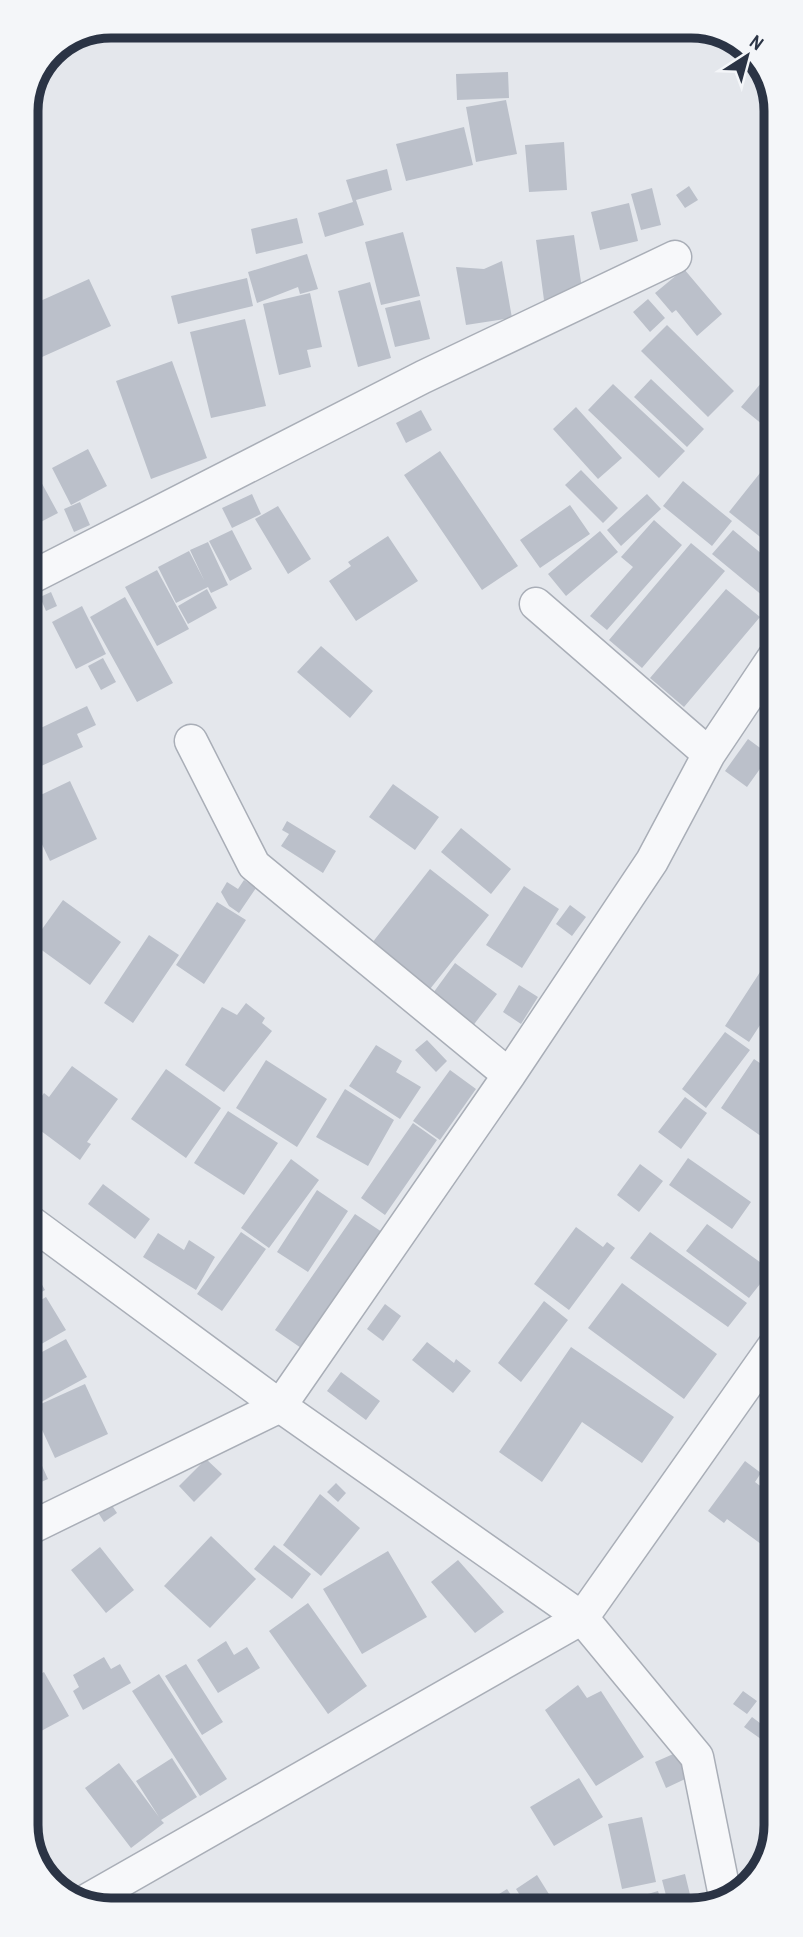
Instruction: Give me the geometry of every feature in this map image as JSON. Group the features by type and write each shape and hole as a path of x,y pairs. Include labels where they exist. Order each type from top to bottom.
{"street":[{"path":"39,573 423,377 675,257"},
{"path":"536,604 709,754"},
{"path":"38,1524 280,1406 509,1075 652,860 709,754 764,672"},
{"path":"191,741 254,865 509,1075"},
{"path":"38,1228 280,1406 582,1618 697,1757 724,1891"},
{"path":"94,1896 582,1618 764,1360"}],"building":[{"path":"508,72 509,98 457,100 456,74"},
{"path":"506,100 517,154 476,162 466,107"},
{"path":"464,127 473,165 406,181 396,144"},
{"path":"564,142 567,190 529,192 525,145"},
{"path":"387,169 392,190 356,200 364,225 325,237 318,213 353,202 346,180"},
{"path":"689,186 698,200 685,208 676,195"},
{"path":"652,188 661,225 641,230 631,194"},
{"path":"629,203 638,241 600,250 591,212"},
{"path":"297,218 303,243 256,254 251,229"},
{"path":"403,232 420,296 381,305 365,242"},
{"path":"574,235 583,295 544,300 536,240"},
{"path":"307,254 318,289 300,294 298,287 257,303 248,272"},
{"path":"502,261 512,318 466,325 456,267 484,269"},
{"path":"684,269 722,314 697,336 676,310 672,313 655,293"},
{"path":"247,278 253,306 178,324 171,296"},
{"path":"89,279 111,326 42,357 39,350 39,302"},
{"path":"370,282 391,358 358,367 338,291"},
{"path":"310,293 322,347 307,350 311,367 279,375 263,304"},
{"path":"648,299 665,318 650,332 633,312"},
{"path":"420,300 430,339 395,347 385,308"},
{"path":"245,319 266,406 211,418 190,332"},
{"path":"667,325 734,391 708,417 641,351"},
{"path":"172,361 207,458 151,479 116,381"},
{"path":"651,379 704,429 687,447 634,397"},
{"path":"762,382 764,384 764,426 741,407"},
{"path":"613,384 685,451 659,478 588,410"},
{"path":"576,407 622,458 598,479 553,429"},
{"path":"421,410 432,430 406,443 396,423"},
{"path":"88,449 107,486 71,505 52,468"},
{"path":"440,451 518,566 482,590 404,475"},
{"path":"581,470 618,508 603,523 565,485"},
{"path":"760,473 764,476 764,540 729,512"},
{"path":"39,478 58,513 39,523"},
{"path":"683,481 732,521 712,546 663,506"},
{"path":"252,494 261,514 232,528 222,508"},
{"path":"647,494 661,509 621,546 607,530"},
{"path":"80,502 90,525 74,532 64,509"},
{"path":"570,505 590,534 540,568 520,540"},
{"path":"278,506 311,559 288,574 255,519"},
{"path":"654,520 682,545 607,630 590,616 633,567 621,557"},
{"path":"232,530 252,569 230,581 209,541"},
{"path":"733,530 764,556 764,595 763,596 712,554"},
{"path":"600,531 618,552 566,596 548,574"},
{"path":"388,536 418,581 356,621 329,581 351,566 348,562"},
{"path":"208,542 228,585 211,593 208,587 176,603 158,567 189,551 204,580 190,550"},
{"path":"691,543 725,571 642,668 609,640"},
{"path":"157,570 189,629 157,646 125,587"},
{"path":"207,589 217,608 188,624 178,606"},
{"path":"726,589 760,617 684,707 650,678"},
{"path":"51,592 57,606 46,611 40,597"},
{"path":"125,597 173,683 137,702 90,617"},
{"path":"82,606 106,654 76,669 52,622"},
{"path":"321,646 373,691 350,718 297,672"},
{"path":"103,658 116,682 101,690 88,666"},
{"path":"87,706 96,725 77,734 83,747 39,767 39,729"},
{"path":"748,739 764,751 764,763 747,787 725,771"},
{"path":"70,781 97,839 50,861 39,837 39,796"},
{"path":"393,784 439,817 415,850 369,817"},
{"path":"287,821 336,851 323,873 281,846 289,834 282,830"},
{"path":"461,828 511,869 491,894 441,852"},
{"path":"430,869 489,915 430,989 372,943"},
{"path":"244,880 256,888 239,913 229,906 221,892 227,882 238,889"},
{"path":"524,886 559,909 522,968 486,945"},
{"path":"63,900 121,942 90,985 39,948 39,934"},
{"path":"217,902 246,920 204,984 176,965"},
{"path":"570,905 586,917 572,936 556,924"},
{"path":"149,935 179,955 133,1023 104,1003"},
{"path":"455,963 497,994 469,1031 428,1000"},
{"path":"762,969 764,970 764,1019 749,1042 725,1026"},
{"path":"519,985 538,997 521,1024 503,1012"},
{"path":"246,1003 265,1018 262,1023 272,1031 224,1092 185,1065 222,1007 237,1015"},
{"path":"725,1032 750,1050 706,1108 682,1089"},
{"path":"427,1040 447,1061 436,1072 415,1050"},
{"path":"376,1045 402,1061 396,1072 421,1087 400,1119 349,1086"},
{"path":"754,1059 764,1066 764,1138 721,1108"},
{"path":"266,1060 327,1099 297,1147 236,1108"},
{"path":"72,1066 118,1099 87,1142 91,1144 80,1160 38,1129 38,1101 44,1093 49,1097"},
{"path":"166,1069 221,1108 186,1158 131,1119"},
{"path":"450,1070 476,1089 440,1140 413,1121"},
{"path":"345,1089 394,1120 368,1166 316,1137"},
{"path":"685,1097 707,1113 681,1149 658,1132"},
{"path":"228,1111 278,1143 244,1195 194,1163"},
{"path":"413,1123 437,1140 385,1215 361,1198"},
{"path":"688,1158 751,1202 732,1229 669,1185"},
{"path":"291,1159 319,1180 269,1248 241,1228"},
{"path":"640,1164 663,1181 639,1212 617,1195"},
{"path":"103,1184 150,1219 135,1239 88,1204"},
{"path":"317,1190 348,1211 308,1272 277,1252"},
{"path":"355,1214 385,1234 304,1350 275,1330"},
{"path":"707,1224 764,1265 764,1279 749,1298 686,1251"},
{"path":"576,1227 603,1247 607,1242 615,1248 569,1310 534,1284"},
{"path":"241,1232 266,1249 222,1311 197,1294"},
{"path":"650,1232 747,1303 728,1327 630,1258"},
{"path":"158,1233 184,1250 189,1240 215,1257 196,1290 143,1257"},
{"path":"38,1278 45,1290 38,1294"},
{"path":"622,1283 717,1354 684,1399 588,1328"},
{"path":"46,1297 66,1330 38,1346 38,1302"},
{"path":"544,1301 568,1320 521,1382 498,1363"},
{"path":"385,1304 401,1316 383,1341 367,1329"},
{"path":"66,1339 87,1377 41,1402 38,1397 38,1354"},
{"path":"427,1342 454,1363 456,1359 471,1371 453,1393 412,1360"},
{"path":"571,1347 674,1417 642,1463 582,1422 542,1482 499,1452"},
{"path":"341,1372 380,1401 366,1420 327,1391"},
{"path":"85,1384 108,1434 55,1458 38,1422 38,1405"},
{"path":"38,1457 48,1479 38,1483"},
{"path":"206,1459 222,1474 194,1502 179,1486"},
{"path":"745,1461 761,1473 755,1482 764,1489 764,1546 727,1519 724,1523 708,1511"},
{"path":"336,1483 346,1493 338,1502 327,1492"},
{"path":"320,1494 360,1528 321,1576 283,1545"},
{"path":"105,1495 117,1513 104,1522 92,1503"},
{"path":"211,1536 256,1579 210,1628 164,1586"},
{"path":"274,1545 311,1574 292,1599 254,1569"},
{"path":"100,1547 134,1590 106,1613 71,1570"},
{"path":"388,1551 427,1617 362,1654 323,1589"},
{"path":"458,1560 504,1612 475,1633 431,1582"},
{"path":"308,1603 367,1686 328,1714 269,1631"},
{"path":"226,1641 234,1655 247,1647 260,1668 218,1693 197,1660"},
{"path":"104,1657 111,1669 120,1664 131,1683 83,1710 73,1691 79,1687 73,1675"},
{"path":"186,1664 223,1722 202,1735 165,1676"},
{"path":"44,1672 69,1716 38,1733 38,1675"},
{"path":"159,1674 227,1779 200,1796 132,1691"},
{"path":"578,1685 587,1698 601,1691 644,1757 596,1786 545,1710"},
{"path":"743,1691 757,1701 747,1714 733,1704"},
{"path":"752,1717 764,1726 764,1741 744,1727"},
{"path":"687,1748 698,1773 666,1788 655,1762"},
{"path":"172,1758 197,1797 161,1820 164,1823 131,1848 85,1788 119,1763 159,1817 136,1781"},
{"path":"579,1778 603,1817 554,1846 530,1807"},
{"path":"642,1817 656,1882 622,1889 608,1824"},
{"path":"685,1874 691,1898 667,1898 662,1880"},
{"path":"537,1875 551,1898 522,1898 516,1889"},
{"path":"507,1889 513,1898 493,1898"},
{"path":"658,1891 660,1898 634,1898"}]}
